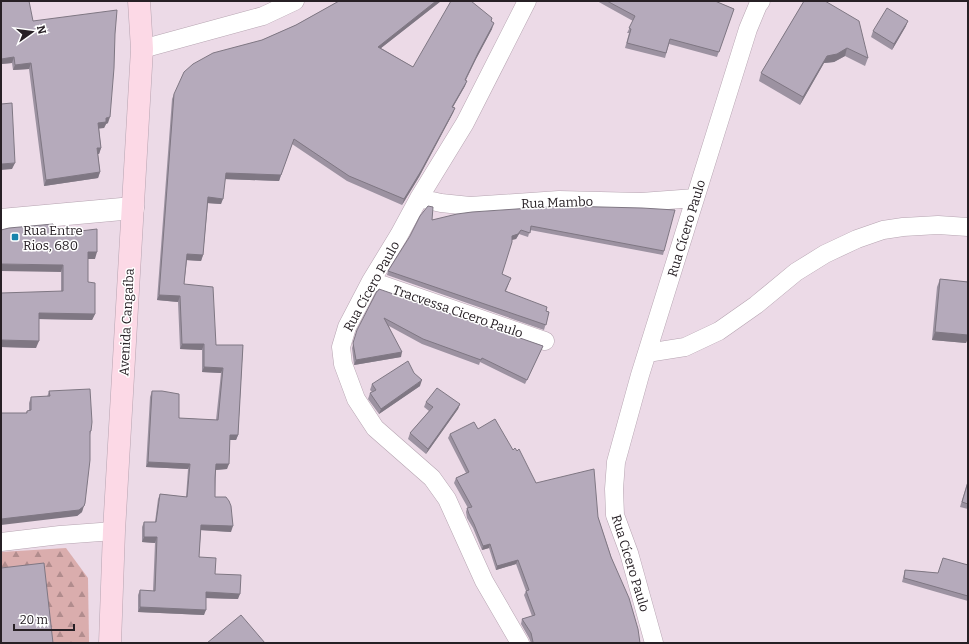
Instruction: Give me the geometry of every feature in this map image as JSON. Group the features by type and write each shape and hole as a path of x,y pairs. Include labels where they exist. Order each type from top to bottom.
{"main road":[{"name":"Avenida Cangaíba","path":"110,643 114,531 142,49 139,1"}],"street":[{"path":"142,49 263,16 295,1"},
{"name":"Rua Cícero Paulo","path":"520,643 484,581 447,499 432,478 375,428 356,399 343,364 341,347 347,327 371,281 465,122 527,1"},
{"name":"Rua Cícero Paulo","path":"654,643 629,553 615,515 614,489 616,462 647,353 748,29 761,1"},
{"name":"Rua Mambo","path":"419,198 441,203 470,206 559,200 642,202 695,198"},
{"path":"1,220 133,208"},
{"path":"647,353 685,347 719,332 756,305 796,272 825,254 857,239 883,230 904,227 938,225 968,227"},
{"name":"Tracvessa Cicero Paulo","path":"371,281 545,341"},
{"path":"1,542 60,535 114,531"}],"green space":[{"path":"66,548 88,578 89,643 10,643 1,601 1,552"}],"building":[{"path":"1,1 29,1 33,21 117,10 110,117 106,118 106,122 98,123 101,148 97,148 100,172 46,180 31,63 15,65 14,57 1,59"},
{"path":"339,1 436,1 378,47 413,67 451,1 471,1 492,18 491,21 494,23 465,80 467,81 452,107 455,108 404,199 349,176 294,139 281,175 226,173 223,199 208,197 203,255 187,254 184,284 213,287 216,345 243,345 238,435 230,435 229,464 216,464 215,478 215,497 226,497 229,501 233,526 201,525 199,557 216,558 215,574 241,575 240,594 206,592 206,610 140,607 140,590 155,591 157,537 144,537 144,522 156,522 160,494 187,497 190,464 148,462 152,391 179,394 179,418 218,420 223,368 204,367 204,344 182,344 180,296 159,295 174,94 184,72 193,64 213,53 262,40 296,25"},
{"path":"607,1 715,1 734,9 719,52 670,39 666,53 627,43 631,29 629,28 635,16"},
{"path":"804,1 825,1 859,21 868,58 847,48 837,54 827,56 803,97 761,73"},
{"path":"887,8 908,21 894,44 873,31"},
{"path":"12,103 15,163 1,164 1,104"},
{"path":"428,206 433,207 432,220 472,212 561,206 675,210 664,251 531,226 530,233 521,230 518,234 512,236 512,242 502,274 511,278 505,291 547,307 546,311 549,312 546,325 388,271 410,236 420,216"},
{"path":"53,224 55,234 97,229 97,252 88,252 88,282 95,283 95,314 39,313 39,341 1,340 1,293 63,291 63,265 1,264 1,230"},
{"path":"940,279 968,282 968,335 935,332"},
{"path":"379,289 543,346 527,380 482,358 481,360 423,339 384,318 402,352 356,360 353,343 357,330"},
{"path":"408,361 414,373 422,380 381,409 370,393 376,390 372,384"},
{"path":"437,388 460,404 428,449 410,433 433,407 426,402"},
{"path":"90,389 92,422 90,431 90,460 84,506 79,510 1,519 1,413 27,413 27,411 31,410 31,397 50,396 49,391"},
{"path":"495,419 513,450 515,448 517,451 519,449 536,483 594,469 598,517 611,557 629,598 638,629 640,643 533,642 531,633 522,619 535,615 526,591 529,590 518,560 497,566 490,544 483,546 467,508 472,507 456,478 469,472 450,434 474,422 478,429"},
{"path":"968,482 968,504 962,502"},
{"path":"943,558 968,565 968,596 904,578 905,570 938,573"},
{"path":"44,563 53,643 1,643 1,568"},
{"path":"241,615 265,643 207,643"}],"place":[{"name":"Rua Entre Rios, 680","path":"15,237"}]}
